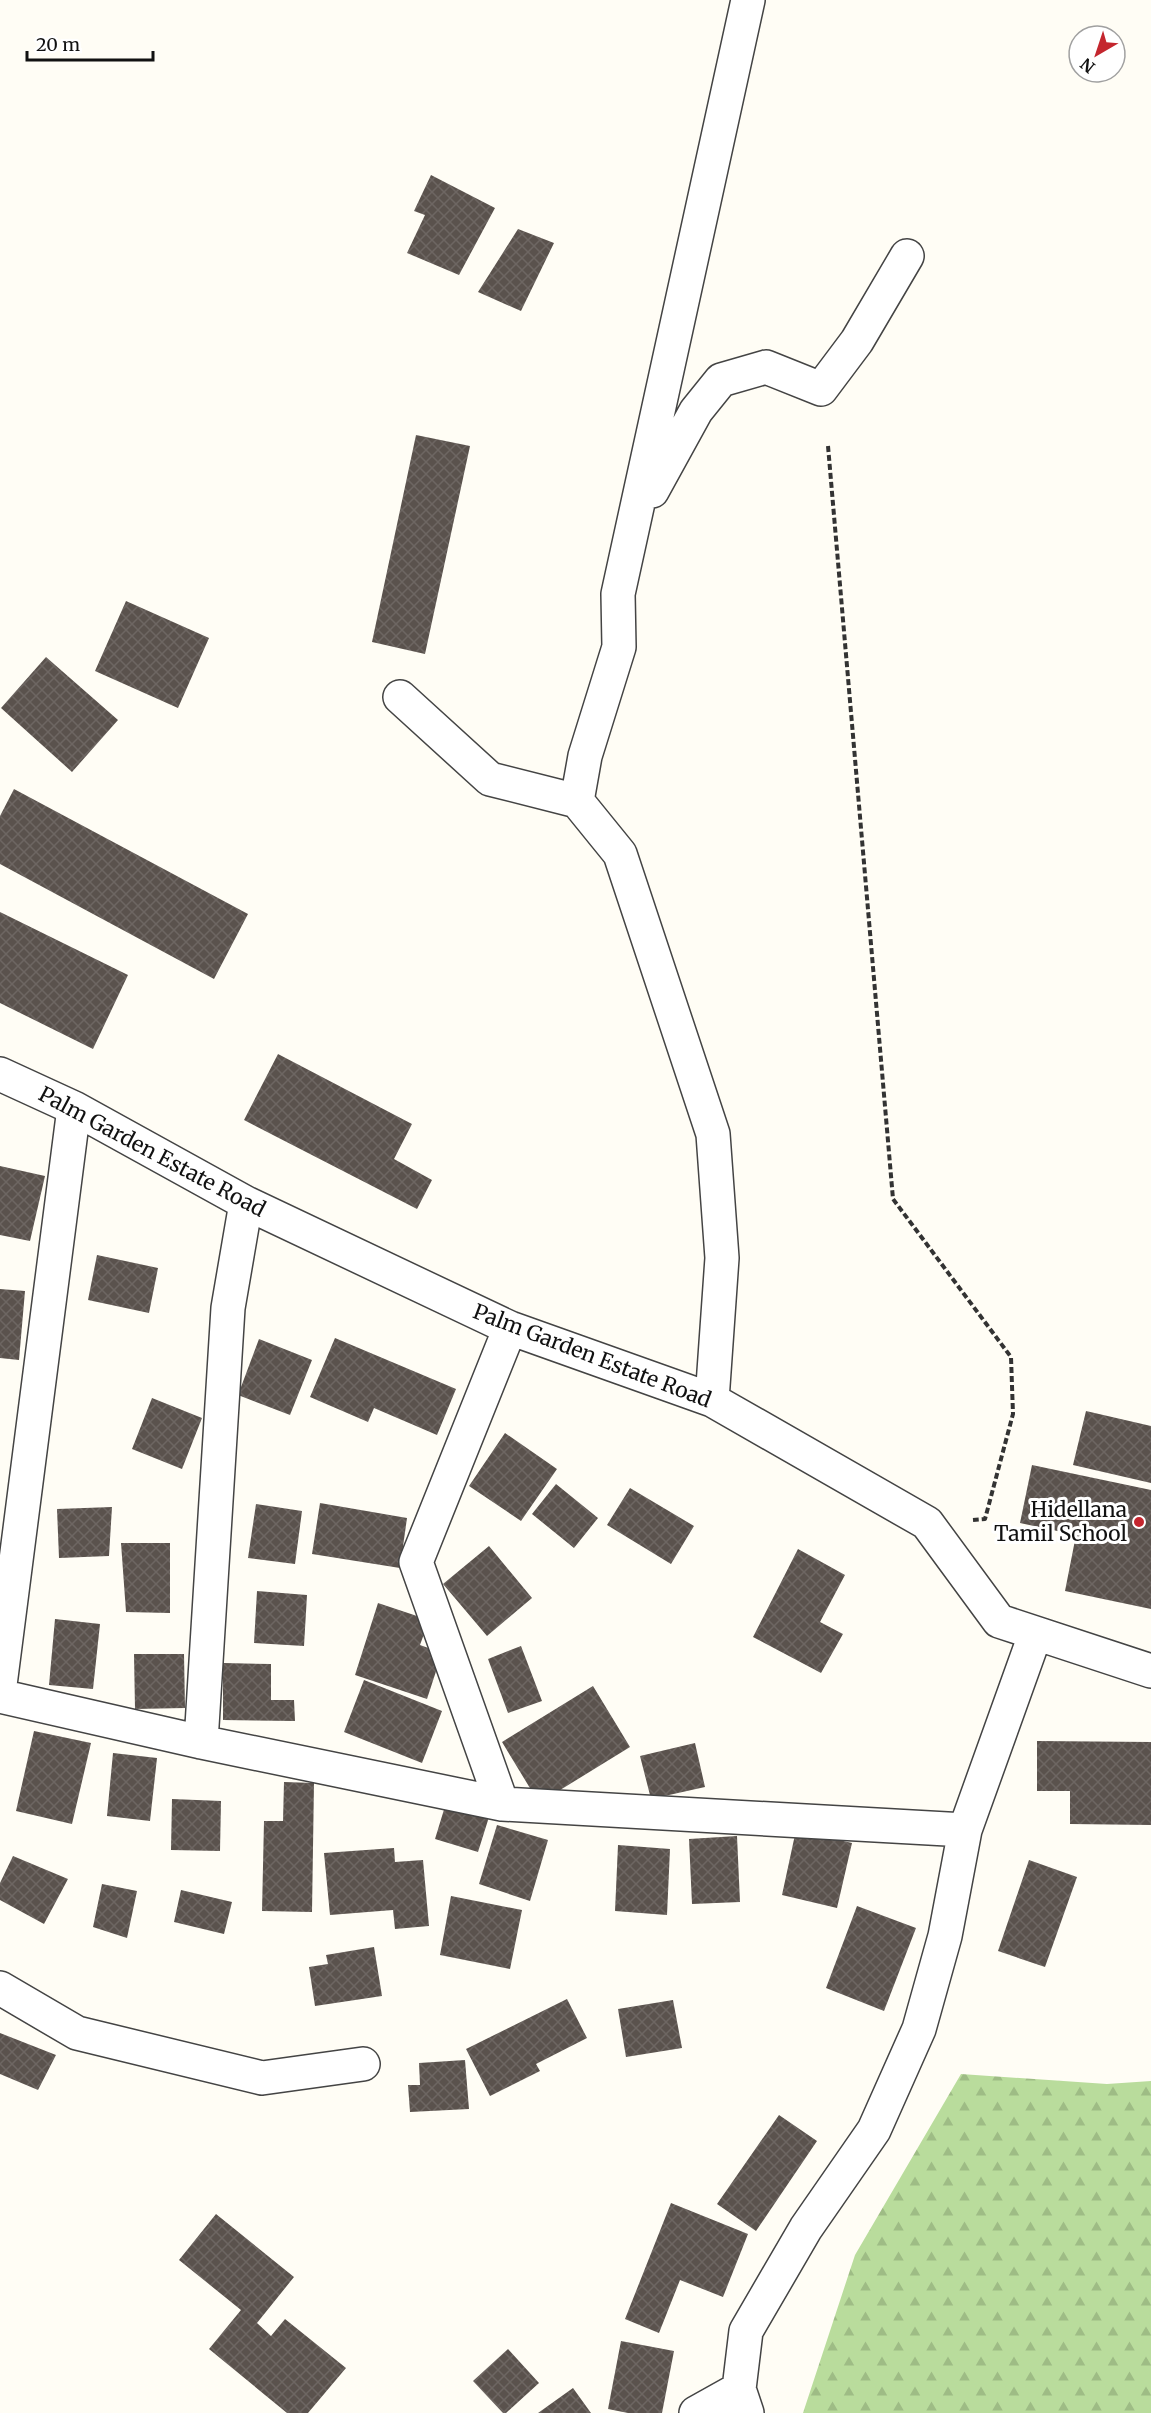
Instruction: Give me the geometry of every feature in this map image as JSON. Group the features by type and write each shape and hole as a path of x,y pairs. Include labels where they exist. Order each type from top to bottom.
{"street":[{"path":"578,801 585,756 619,647 618,594 748,0"},
{"path":"618,594 629,577 637,538 651,491 696,411 721,380 766,367 821,389 857,341 907,256"},
{"path":"400,697 490,779 578,801 620,854 713,1134 722,1258 712,1400"},
{"name":"Palm Garden Estate Road","path":"0,1074 74,1108 246,1203 510,1328 712,1400 927,1523 999,1621 1035,1635 1151,1671"},
{"path":"0,1685 74,1108"},
{"path":"201,1742 228,1308 246,1203"},
{"path":"501,1804 416,1562 510,1328"},
{"path":"696,2413 743,2401 746,2331 806,2228 874,2130 919,2029 945,1936 964,1830 1035,1635"},
{"path":"0,1696 201,1742 501,1804 964,1830"},
{"path":"0,1988 78,2033 262,2078 363,2064"}],"path":[{"path":"828,446 893,1198 1011,1357 1013,1414 985,1519 927,1523"}],"green space":[{"path":"961,2074 1107,2084 1151,2081 1151,2413 803,2413 855,2255"}],"building":[{"path":"431,175 495,208 459,275 407,253 425,215 414,211"},
{"path":"518,229 554,243 521,311 478,292"},
{"path":"416,435 470,446 425,654 372,642"},
{"path":"126,601 209,638 178,708 95,671"},
{"path":"46,657 118,720 72,772 1,708"},
{"path":"14,789 248,914 214,979 0,864 0,816"},
{"path":"0,912 128,975 93,1049 0,1003"},
{"path":"278,1054 412,1124 394,1159 432,1180 417,1209 244,1120"},
{"path":"0,1166 45,1176 30,1241 0,1235"},
{"path":"97,1255 158,1268 149,1313 88,1300"},
{"path":"0,1289 25,1291 19,1360 0,1358"},
{"path":"335,1338 456,1389 437,1435 374,1408 368,1422 310,1397"},
{"path":"259,1339 312,1360 290,1415 238,1395"},
{"path":"152,1398 202,1418 182,1469 132,1449"},
{"path":"1086,1411 1151,1426 1151,1483 1073,1465"},
{"path":"505,1433 557,1469 521,1521 469,1486"},
{"path":"1032,1465 1151,1490 1151,1609 1065,1591 1076,1535 1020,1523"},
{"path":"556,1484 598,1518 574,1548 532,1514"},
{"path":"630,1488 694,1526 671,1564 607,1525"},
{"path":"320,1503 407,1518 400,1568 312,1554"},
{"path":"256,1504 302,1511 295,1564 248,1558"},
{"path":"112,1507 109,1556 59,1558 57,1509"},
{"path":"121,1543 170,1543 170,1613 126,1612"},
{"path":"489,1546 532,1598 487,1636 443,1584"},
{"path":"798,1549 845,1575 820,1622 843,1634 821,1673 753,1637"},
{"path":"257,1591 307,1595 304,1646 254,1643"},
{"path":"378,1603 429,1620 420,1645 442,1653 427,1699 355,1675"},
{"path":"55,1619 100,1624 93,1689 49,1685"},
{"path":"521,1646 542,1701 508,1713 488,1659"},
{"path":"134,1654 184,1654 185,1708 135,1709"},
{"path":"223,1663 271,1664 271,1700 294,1700 295,1721 223,1720"},
{"path":"364,1680 442,1711 422,1763 344,1732"},
{"path":"593,1686 630,1747 539,1803 502,1742"},
{"path":"34,1731 91,1743 72,1824 16,1811"},
{"path":"1037,1741 1151,1742 1151,1825 1070,1824 1070,1791 1037,1791"},
{"path":"695,1743 705,1787 651,1799 640,1756"},
{"path":"113,1753 157,1758 150,1821 107,1816"},
{"path":"284,1782 314,1783 312,1912 262,1911 264,1821 283,1821"},
{"path":"172,1799 221,1801 220,1851 171,1850"},
{"path":"446,1803 489,1817 478,1852 435,1839"},
{"path":"497,1825 548,1840 530,1901 479,1884"},
{"path":"796,1830 852,1843 837,1908 782,1895"},
{"path":"737,1836 740,1902 692,1904 689,1839"},
{"path":"618,1845 670,1849 667,1915 615,1911"},
{"path":"394,1848 395,1862 423,1860 429,1926 395,1929 393,1910 330,1915 324,1853"},
{"path":"13,1856 68,1879 44,1924 0,1900 0,1883"},
{"path":"1029,1860 1077,1877 1045,1967 998,1951"},
{"path":"102,1884 137,1891 127,1938 93,1927"},
{"path":"181,1890 232,1902 224,1934 174,1922"},
{"path":"451,1896 522,1910 510,1969 440,1955"},
{"path":"857,1906 916,1928 884,2011 826,1988"},
{"path":"374,1947 382,1996 315,2006 309,1967 328,1964 326,1955"},
{"path":"567,1999 587,2038 536,2064 540,2071 490,2096 466,2049"},
{"path":"673,2000 682,2048 626,2057 618,2009"},
{"path":"0,2033 56,2055 38,2090 0,2074"},
{"path":"465,2060 469,2109 410,2112 408,2085 420,2085 419,2063"},
{"path":"779,2115 817,2141 756,2231 717,2204"},
{"path":"671,2203 748,2234 723,2297 680,2280 659,2333 625,2319"},
{"path":"216,2214 294,2277 257,2323 271,2336 285,2319 346,2368 308,2413 287,2413 209,2349 241,2310 179,2260"},
{"path":"621,2341 674,2351 662,2413 628,2413 608,2409"},
{"path":"508,2349 539,2383 506,2413 503,2413 473,2381"},
{"path":"573,2388 591,2413 538,2413"}],"place":[{"name":"Hidellana Tamil School","path":"1139,1522"}]}
